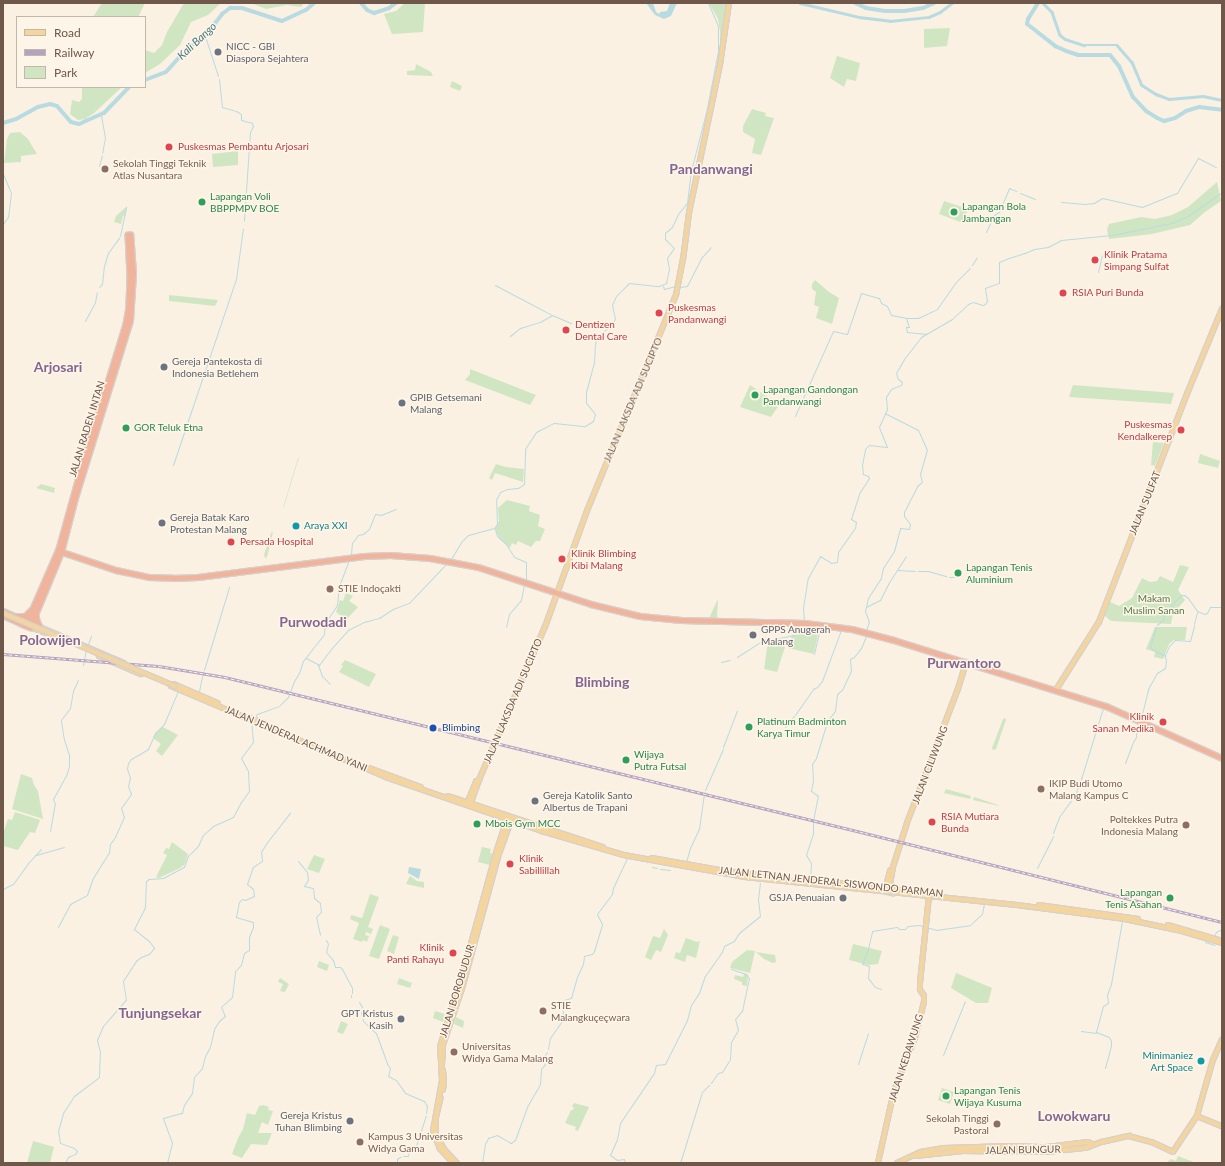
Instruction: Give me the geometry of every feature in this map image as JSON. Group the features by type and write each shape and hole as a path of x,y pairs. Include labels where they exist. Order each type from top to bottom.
{"highway":[{"name":"JALAN RADEN INTAN","path":"29,624 60,551 79,477 127,320 132,270 129,235"},
{"path":"60,551 116,570 159,578 198,577 364,556 399,556 451,562 488,570 609,609 658,618 719,622 805,623 866,632 1056,690 1112,709 1222,758"},
{"path":"3,613 15,616 25,616 36,608"},
{"path":"36,608 36,619 40,627"},
{"path":"3,613 29,624"},
{"path":"15,616 29,624"}],"main road":[{"name":"JALAN LAKSDA ADI SUCIPTO","path":"469,803 558,593 587,511 676,295 683,260 688,219 720,65 729,3"},
{"name":"JALAN SULFAT","path":"1056,690 1099,622 1185,399 1222,309"},
{"path":"3,613 198,695"},
{"name":"JALAN JENDERAL ACHMAD YANI","path":"29,624 40,627 124,665 198,695 251,719"},
{"name":"JALAN JENDERAL ACHMAD YANI","path":"29,624 88,648"},
{"name":"JALAN CILIWUNG","path":"887,890 893,867 966,662"},
{"name":"JALAN JENDERAL ACHMAD YANI","path":"142,672 188,693 387,776 469,803 510,819"},
{"path":"175,686 188,693"},
{"name":"JALAN JENDERAL ACHMAD YANI","path":"469,803 566,839"},
{"name":"JALAN BOROBUDUR","path":"453,1163 440,1149 433,1131 441,1083 439,1056 462,983 500,845 510,819"},
{"name":"JALAN JENDERAL ACHMAD YANI","path":"550,832 556,833"},
{"name":"JALAN LETNAN JENDERAL SISWONDO PARMAN","path":"556,833 653,858 776,879"},
{"name":"JALAN LETNAN JENDERAL SISWONDO PARMAN","path":"566,839 659,862 720,873 1075,911 1110,916 1186,931 1222,942"},
{"name":"JALAN LETNAN JENDERAL SISWONDO PARMAN","path":"887,890 929,896 1075,911"},
{"name":"JALAN KEDAWUNG","path":"878,1163 894,1091 915,1038 924,1002 924,996 920,988 929,896"},
{"path":"1222,1040 1213,1060 1197,1116 1222,1126"},
{"name":"JALAN BOROBUDUR","path":"442,1044 444,1082 436,1131 443,1148 457,1163"},
{"name":"JALAN BUNGUR","path":"897,1163 922,1152 952,1150 1047,1152 1086,1148 1093,1144 1129,1136 1173,1152 1197,1116"},
{"path":"952,1150 1010,1146 1047,1147 1088,1142 1093,1144"},
{"path":"1047,1147 1047,1152"},
{"name":"JALAN BUNGUR","path":"915,1156 952,1150"}],"green space":[{"path":"102,3 145,3 138,16 94,16"},
{"path":"184,3 221,3 208,15 191,22 180,45 160,64 146,72 146,50 154,53 162,45 167,32"},
{"path":"251,3 304,3 301,7 287,5 266,9"},
{"path":"405,3 425,3 423,32 392,34 384,14 396,11"},
{"path":"709,3 727,3 722,44 720,43 718,19"},
{"path":"950,28 947,46 924,48 924,29"},
{"path":"837,56 860,63 856,81 847,79 844,87 830,78"},
{"path":"416,64 431,72 433,76 407,75 407,71 415,70"},
{"path":"452,81 462,86 460,91 450,87"},
{"path":"82,88 121,88 94,113 85,119 78,120 70,114 72,100 79,102 82,99"},
{"path":"752,109 766,113 765,116 774,118 761,155 752,153 755,139 743,132 743,126"},
{"path":"20,132 28,139 37,154 21,156 21,162 4,163 7,139 10,133"},
{"path":"238,151 238,165 213,167 212,154"},
{"path":"1217,182 1221,201 1190,225 1152,234 1109,239 1107,230 1109,224 1141,217 1155,219 1172,215 1188,207"},
{"name":"Lapangan Bola Jambangan","path":"944,201 968,209 963,223 939,214"},
{"path":"126,207 126,215 123,216 121,224 114,222 116,216"},
{"path":"815,280 839,298 832,324 816,318 819,307 814,305 816,292 812,289 812,284"},
{"path":"169,295 218,300 215,306 169,301"},
{"path":"470,369 536,395 530,405 465,380 470,374"},
{"name":"Lapangan Gandongan Pandanwangi","path":"750,385 779,405 771,417 740,407"},
{"path":"1073,385 1174,393 1171,404 1069,397"},
{"path":"1153,442 1164,443 1155,466 1151,465"},
{"path":"1200,454 1220,461 1218,468 1198,463"},
{"path":"299,457 284,507 283,508 298,458"},
{"path":"496,464 524,469 523,482 495,473 492,480 489,478"},
{"path":"41,484 55,488 54,493 36,488"},
{"path":"507,500 530,506 529,511 540,515 538,526 545,529 540,541 536,541 531,547 518,541 516,545 512,543 510,548 499,538 495,528 499,521 498,508"},
{"path":"273,532 267,557 265,558 264,555 271,533"},
{"name":"Makam Muslim Sanan","path":"1180,565 1189,567 1178,590 1185,600 1173,614 1171,624 1111,621 1104,615 1108,601 1119,606 1132,598 1142,578 1150,582 1157,581 1160,576 1173,582"},
{"path":"346,593 353,596 349,601 358,607 346,620 336,612 340,600 343,601"},
{"path":"718,599 717,618 711,619 710,616"},
{"path":"807,627 819,628 814,654 788,648 792,635 804,633"},
{"path":"1155,627 1187,627 1185,640 1174,640 1169,644 1163,659 1154,657 1155,652 1146,649"},
{"path":"779,639 779,643 785,647 777,672 764,669 768,641"},
{"path":"345,660 376,674 369,687 339,672 343,666 341,665"},
{"path":"1005,718 1006,720 996,749 993,750 992,748 1003,719"},
{"path":"163,727 178,735 162,756 156,751 161,744 153,738 156,732"},
{"path":"21,774 32,778 38,791 43,819 12,809"},
{"path":"946,789 971,796 970,799 944,793"},
{"path":"974,797 998,805 999,806 973,800"},
{"path":"15,812 40,820 35,833 30,832 18,850 3,846 3,834 8,819 12,820"},
{"path":"172,842 188,854 185,864 159,878 156,877 167,855 163,853 166,848 169,849"},
{"path":"482,847 491,849 490,853 494,854 490,865 478,862"},
{"path":"314,855 325,859 319,873 307,869"},
{"path":"410,876 417,881 424,882 424,888 406,884"},
{"path":"370,894 379,897 368,927 373,929 371,934 366,932 365,935 369,936 367,942 363,940 362,942 353,939 359,923 350,919 351,915 362,918"},
{"path":"380,925 390,929 379,959 369,956"},
{"path":"664,929 668,935 661,952 656,950 651,960 645,957 653,936 660,938"},
{"path":"393,935 399,937 394,954 387,951"},
{"path":"686,938 697,942 700,941 696,958 687,955 685,962 674,958 676,952 680,953"},
{"path":"853,944 882,951 878,964 868,965 849,960"},
{"path":"747,950 755,951 750,973 730,968 732,962"},
{"path":"756,952 775,955 776,962 773,963 764,959"},
{"path":"319,961 329,965 327,971 317,967"},
{"path":"956,973 992,988 988,1003 976,1003 951,988"},
{"path":"744,974 748,975 747,986 742,985 742,982 734,979 735,975 743,977"},
{"path":"280,978 289,984 285,992 280,991 283,984 278,982"},
{"path":"399,978 412,983 410,988 397,984"},
{"path":"435,1011 445,1014 443,1022 433,1018"},
{"path":"456,1017 464,1021 463,1028 454,1024"},
{"path":"341,1021 348,1024 343,1034 337,1032"},
{"name":"Lapangan Tenis Wijaya Kusuma","path":"942,1088 954,1092 950,1104 938,1100"},
{"path":"574,1103 589,1107 578,1131 575,1130 576,1127 565,1123 571,1110 574,1108 572,1106"},
{"path":"263,1105 269,1107 268,1110 273,1111 268,1125 262,1122 258,1133 272,1133 267,1145 251,1144 242,1158 232,1154 243,1129 247,1113 255,1115 259,1106"},
{"path":"33,1141 54,1147 50,1163 27,1163"},
{"path":"1178,1156 1196,1163 1166,1163 1171,1159 1176,1161"}],"water":[{"path":"646,3 653,3 656,12 659,14 660,12 667,11 670,3 677,3 671,16 664,19 655,15"},
{"path":"409,867 421,869 419,879 408,873"}],"waterway":[{"name":"Kali Bango","path":"146,80 166,72 187,49 205,36 222,14 230,8 242,8 282,21 306,10 314,3"},
{"name":"Kali Bango","path":"361,3 367,10 374,13 389,8 396,3"},
{"path":"451,559 462,541 468,535 494,528 497,524 496,500 500,492 507,489 518,488 524,484 525,449 536,432 554,423 585,426 593,421 595,414 586,403 586,392 594,363 597,337 612,324 615,319 612,305 616,296 629,283 659,286 666,283 669,269 667,258 674,248 665,239 665,233 672,227 678,214 687,203 691,171 707,108 718,51 718,26 708,3"},
{"name":"Kali Bango","path":"800,3 859,17 890,21 929,17 940,12 952,3"},
{"name":"Kali Bango","path":"855,3 866,8 885,11 904,11 923,8 934,3"},
{"name":"Kali Bango","path":"1038,3 1028,19 1027,24 1055,46 1066,51 1078,55 1110,55 1119,66 1133,97 1146,111 1157,118 1164,121 1175,118 1186,111 1199,107 1222,110"},
{"path":"1043,3 1052,12 1060,35 1065,39 1084,45 1117,45 1132,62 1142,85 1156,94 1169,99 1203,96 1222,100"},
{"path":"205,36 218,76"},
{"path":"219,79 222,107 241,114 241,120 252,123 253,126 250,132 244,221"},
{"name":"Kali Bango","path":"3,123 16,119 38,107 50,104 57,106 71,122 79,124 104,113 128,88"},
{"path":"101,115 105,138 102,153"},
{"path":"99,166 102,155"},
{"path":"1061,202 1085,204 1094,203 1102,198 1142,207 1177,193 1198,158 1216,167"},
{"path":"3,174 11,193 8,217 3,224"},
{"path":"986,232 994,215 999,212 1009,188 1016,191"},
{"path":"804,620 803,608 808,578 820,556 831,563 837,562 838,552 855,528 856,522 851,519 860,492 869,478 863,474 862,465 865,449 869,445 887,447 879,427 887,409 886,397 891,389 901,385 902,382 898,379 896,373 904,359 921,337 952,319 968,304 973,302 983,305 985,304 987,301 985,288 999,283 999,262 1034,249 1048,247 1061,240 1112,235 1172,223 1188,216 1222,192"},
{"path":"1020,193 1035,199"},
{"path":"120,236 126,207"},
{"path":"173,465 236,279 243,228"},
{"path":"99,287 102,284 104,266 108,253 119,238"},
{"path":"680,287 687,286 702,257 711,247"},
{"path":"1098,272 1102,255"},
{"path":"972,265 977,257"},
{"path":"907,318 918,318 937,309 955,283 970,268"},
{"path":"495,285 552,315 571,323"},
{"path":"663,286 664,289 676,286"},
{"path":"85,321 95,302 97,292"},
{"path":"795,416 833,331 847,334 861,293 879,298 881,303 887,306 891,315 906,318 909,327 906,327 907,332 927,334"},
{"path":"510,336 520,328 540,322 552,315"},
{"path":"866,631 869,622 865,611 868,598 881,578 883,568 894,551 900,528 909,529 910,524 904,516 904,512 917,486 922,482 920,474 927,450 918,430 885,413"},
{"path":"351,554 352,543 358,535 363,534 369,529 375,514 381,515 396,509"},
{"path":"495,529 497,536 506,544 514,557 526,562 526,580"},
{"path":"866,607 880,600 888,584 906,556"},
{"path":"253,718 257,714 279,706 288,697 303,661 324,634 325,623 337,605 339,586 349,560"},
{"path":"273,565 287,563"},
{"path":"306,658 319,665 348,630 364,622 379,618 393,609 409,603 447,563"},
{"path":"230,570 252,568"},
{"path":"897,570 915,571"},
{"path":"918,571 928,571 946,576"},
{"path":"949,577 957,577"},
{"path":"506,627 509,614 521,600 524,585"},
{"path":"204,670 229,587"},
{"path":"1157,625 1163,620 1166,611 1181,595 1188,598 1197,611 1204,614 1207,613 1210,607 1222,607"},
{"path":"1194,624 1197,612"},
{"path":"1165,655 1169,646 1175,640 1190,641 1194,626"},
{"path":"737,657 760,642 803,633 806,627"},
{"path":"814,654 820,627"},
{"path":"1141,718 1148,689 1157,673 1165,668 1165,656 1152,649 1150,646 1156,627"},
{"path":"795,715 813,689 822,681 841,630"},
{"path":"860,633 866,636"},
{"path":"810,878 811,863 806,855 813,834 813,821 818,796 811,791 813,781 812,764 816,758 827,721 835,711 837,694 842,690 851,671 850,659 854,657 861,648 867,634"},
{"path":"87,647 91,636"},
{"path":"83,665 86,650"},
{"path":"721,662 730,660"},
{"path":"318,665 322,676 330,684"},
{"path":"199,691 203,672"},
{"path":"50,831 55,804 53,799 66,776 69,766 69,755 64,740 61,720 70,708 73,691 78,680"},
{"path":"58,927 70,904 87,895 93,878 109,852 110,844 115,837 124,817 121,808 131,794 128,786 130,778 127,769 128,763 131,759 148,749 155,733 164,724 178,691"},
{"path":"1053,833 1059,817 1075,795 1103,708"},
{"path":"723,747 737,711"},
{"path":"785,727 794,716"},
{"path":"65,1163 68,1157 75,1154 77,1151 74,1148 60,1143 58,1131 63,1113 74,1096 99,1077 100,1052 97,1040 103,1026 126,1000 123,981 136,961 149,954 154,948 150,942 134,929 145,907 146,881 149,879 163,878 184,867 188,856 198,846 203,835 213,826 233,817 249,791 248,771 241,758 253,742 251,721"},
{"path":"1125,763 1136,737 1139,724"},
{"path":"705,790 723,749"},
{"path":"686,862 690,848 699,829 704,795"},
{"path":"167,1163 172,1143 163,1118 182,1113 184,1105 192,1093 194,1077 202,1068 205,1056 210,1047 214,1029 219,1021 225,1016 221,1007 232,997 235,971 241,965 244,953 249,950 249,937 253,927 253,922 236,917 239,902 242,899 245,900 254,896 253,889 247,884 253,867 262,861 261,852 290,813"},
{"path":"1037,868 1053,836"},
{"path":"36,855 64,847"},
{"path":"3,889 13,884 28,863 41,849"},
{"path":"548,1049 550,1038 562,1021 563,1011 560,1006 561,1001 571,998 577,977 583,964 584,956 592,954 594,951 602,924 597,914 612,894 613,888 627,858"},
{"path":"298,861 307,872 308,880 304,886 313,888 314,898 320,903 321,912 316,917 320,935"},
{"path":"652,867 657,868"},
{"path":"660,869 670,870"},
{"path":"625,1163 624,1159 617,1160 610,1155 617,1139 620,1123 654,1073 656,1065 665,1064 687,1020 691,1005 699,993 705,976 722,952 724,946 734,941 739,933 760,916 758,899 760,883"},
{"path":"885,894 894,896"},
{"path":"881,989 875,987 868,978 869,966 862,964 868,949 872,931 897,927 899,929 905,929 908,926 919,925 936,930 970,925 982,914 984,904"},
{"path":"1105,1068 1111,1041 1109,1037 1096,1032 1103,1006 1108,1003 1107,995 1111,984 1122,921"},
{"path":"1214,936 1216,932 1222,929"},
{"path":"326,940 328,944 326,952 333,960 335,967 340,967 342,969 352,988 352,993"},
{"path":"1205,942 1215,945"},
{"path":"730,1060 731,1042 738,1030 735,1019 742,1011 749,979 746,974 731,969"},
{"path":"943,1055 965,1001"},
{"path":"359,1002 362,1007 361,1012 363,1021 376,1033 387,1064 390,1068 388,1076 396,1080 405,1093 424,1101 427,1106 426,1113"},
{"path":"1081,1031 1096,1033"},
{"path":"858,1064 868,1034"},
{"path":"482,1163 485,1144 488,1138 497,1135 511,1143 515,1140 528,1105 540,1084 541,1069 545,1064 543,1058 547,1052"},
{"path":"711,1083 718,1073 722,1072 729,1061"},
{"path":"680,1163 702,1092 709,1085"},
{"path":"403,1156 408,1156 409,1152 415,1149 426,1116"},
{"path":"397,1163 397,1159 400,1157"}],"railway":[{"path":"3,654 159,666 225,677 865,833 1222,922"}],"place":[{"name":"NICC - GBI Diaspora Sejahtera","path":"218,52"},
{"name":"Puskesmas Pembantu Arjosari","path":"169,147"},
{"name":"Sekolah Tinggi Teknik Atlas Nusantara","path":"105,169"},
{"name":"Lapangan Voli BBPPMPV BOE","path":"202,202"},
{"name":"Lapangan Bola Jambangan","path":"954,212"},
{"name":"Klinik Pratama Simpang Sulfat","path":"1095,260"},
{"name":"RSIA Puri Bunda","path":"1063,293"},
{"name":"Puskesmas Pandanwangi","path":"659,313"},
{"name":"Dentizen Dental Care","path":"566,330"},
{"name":"Gereja Pantekosta di Indonesia Betlehem","path":"164,367"},
{"name":"Lapangan Gandongan Pandanwangi","path":"755,395"},
{"name":"GPIB Getsemani Malang","path":"402,403"},
{"name":"GOR Teluk Etna","path":"126,428"},
{"name":"Puskesmas Kendalkerep","path":"1181,430"},
{"name":"Gereja Batak Karo Protestan Malang","path":"162,523"},
{"name":"Araya XXI","path":"296,526"},
{"name":"Persada Hospital","path":"231,542"},
{"name":"Klinik Blimbing Kibi Malang","path":"562,559"},
{"name":"Lapangan Tenis Aluminium","path":"958,573"},
{"name":"STIE Indoçakti","path":"330,589"},
{"name":"GPPS Anugerah Malang","path":"753,635"},
{"name":"Klinik Sanan Medika","path":"1163,722"},
{"name":"Platinum Badminton Karya Timur","path":"749,727"},
{"name":"Blimbing","path":"433,728"},
{"name":"Wijaya Putra Futsal","path":"626,760"},
{"name":"IKIP Budi Utomo Malang Kampus C","path":"1041,789"},
{"name":"Gereja Katolik Santo Albertus de Trapani","path":"535,801"},
{"name":"RSIA Mutiara Bunda","path":"932,822"},
{"name":"Mbois Gym MCC","path":"477,824"},
{"name":"Poltekkes Putra Indonesia Malang","path":"1186,825"},
{"name":"Klinik Sabillillah","path":"510,864"},
{"name":"GSJA Penuaian","path":"843,898"},
{"name":"Lapangan Tenis Asahan","path":"1170,898"},
{"name":"Klinik Panti Rahayu","path":"453,953"},
{"name":"STIE Malangkuçeçwara","path":"543,1011"},
{"name":"GPT Kristus Kasih","path":"401,1019"},
{"name":"Universitas Widya Gama Malang","path":"454,1052"},
{"name":"Minimaniez Art Space","path":"1201,1061"},
{"name":"Lapangan Tenis Wijaya Kusuma","path":"946,1096"},
{"name":"Gereja Kristus Tuhan Blimbing","path":"350,1121"},
{"name":"Sekolah Tinggi Pastoral","path":"997,1124"},
{"name":"Kampus 3 Universitas Widya Gama","path":"360,1142"}],"district":[{"name":"Pandanwangi","path":"711,169"},
{"name":"Arjosari","path":"58,367"},
{"name":"Purwodadi","path":"313,622"},
{"name":"Polowijen","path":"50,640"},
{"name":"Purwantoro","path":"964,663"},
{"name":"Blimbing","path":"602,682"},
{"name":"Tunjungsekar","path":"160,1013"},
{"name":"Lowokwaru","path":"1074,1116"}]}
